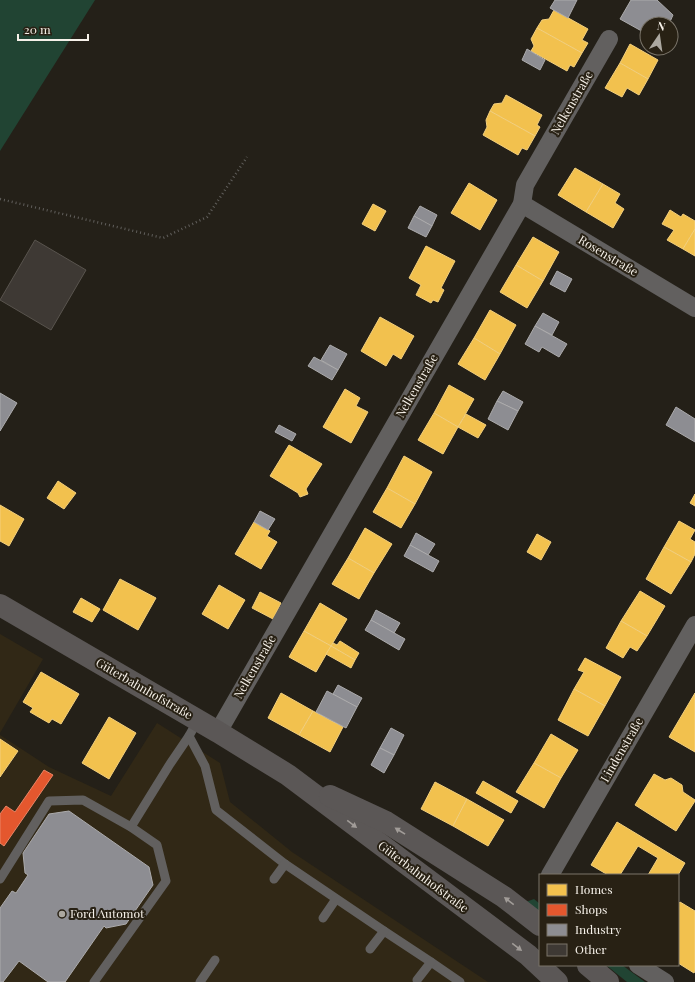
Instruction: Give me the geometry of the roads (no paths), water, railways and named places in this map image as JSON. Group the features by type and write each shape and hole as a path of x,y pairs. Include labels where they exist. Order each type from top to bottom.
{"main road":[{"name":"Güterbahnhofstraße","path":"0,605 194,728 218,732 288,775 528,955 539,965"},
{"name":"Güterbahnhofstraße","path":"288,775 386,822 504,897 539,924"},
{"name":"Güterbahnhofstraße","path":"540,966 557,982"},
{"path":"589,966 608,982"}],"street":[{"name":"Nelkenstraße","path":"218,732 522,204 524,185 609,39"},
{"name":"Rosenstraße","path":"522,204 695,308"},
{"name":"Lindenstraße","path":"551,874 695,625"},
{"path":"640,966 665,982"}],"lane":[{"path":"131,827 194,728"},
{"path":"194,728 216,810 285,864 460,982"},
{"path":"0,879 49,801 83,800 131,827 157,845 166,881 94,982"},
{"path":"274,879 285,864"},
{"path":"323,918 336,899"},
{"path":"370,949 384,932"},
{"path":"200,982 215,960"},
{"path":"417,980 430,962"}],"place":[{"name":"Ford Automot","path":"62,914"}]}
